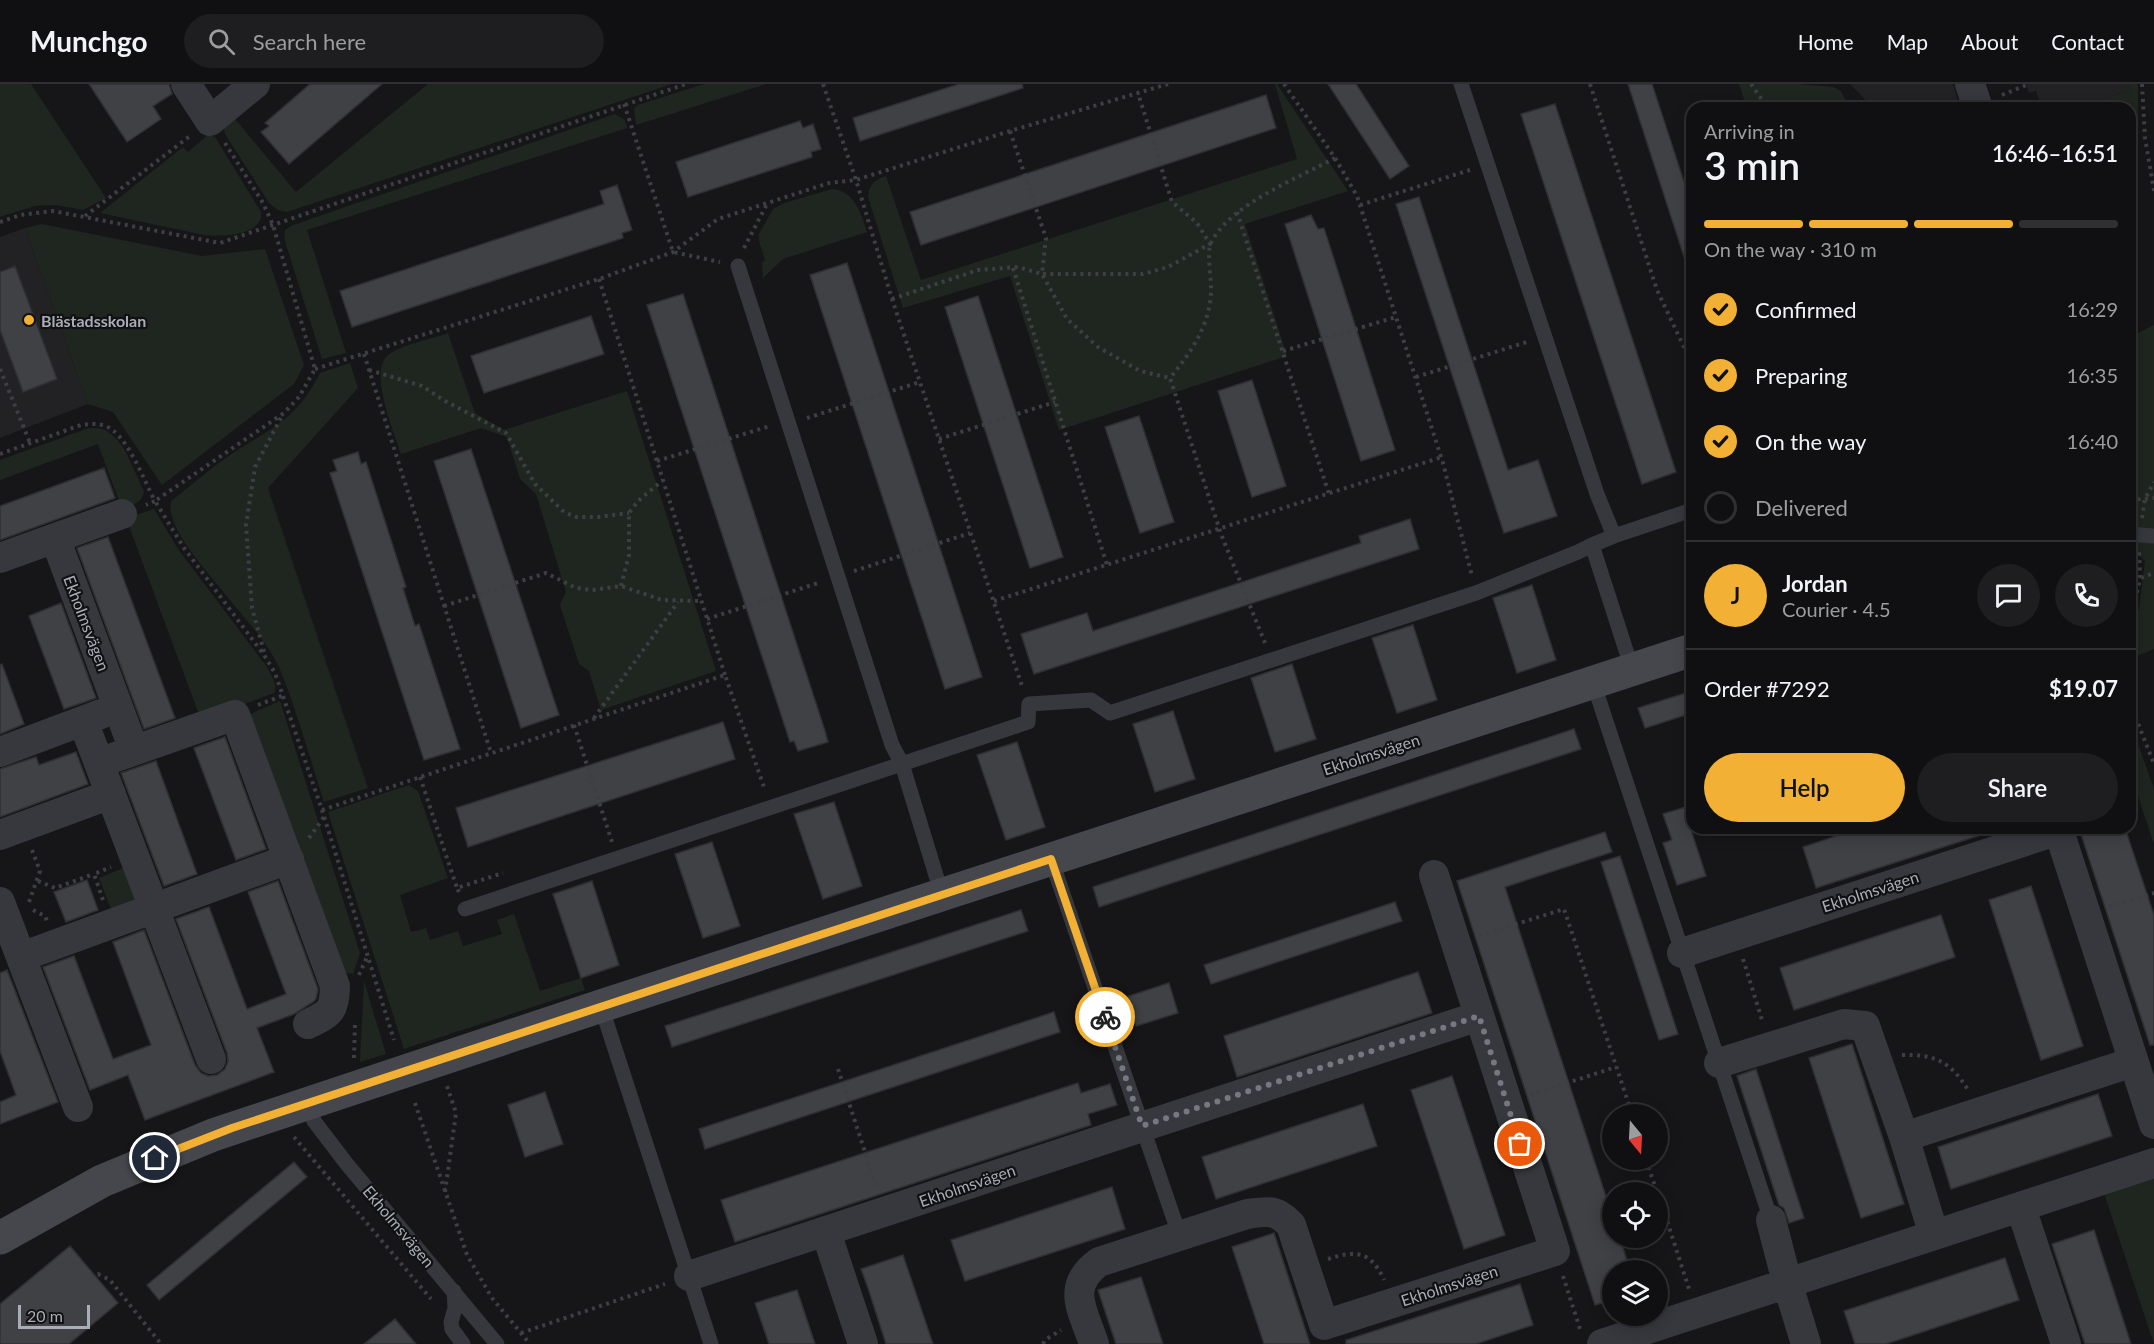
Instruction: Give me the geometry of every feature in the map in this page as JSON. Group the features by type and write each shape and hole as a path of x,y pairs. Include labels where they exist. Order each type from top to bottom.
{"street":[{"path":"186,84 210,121 255,84"},
{"path":"1970,84 1976,102"},
{"path":"0,558 122,514"},
{"name":"Ekholmsvägen","path":"55,538 134,750"},
{"name":"Ekholmsvägen","path":"2,1233 102,1181 213,1135 311,1112 601,1006 1686,652"},
{"path":"0,752 118,708"},
{"path":"99,763 235,715 335,986 334,1004 327,1015 308,1024"},
{"path":"83,721 211,1059"},
{"path":"12,831 111,794"},
{"name":"Ekholmsvägen","path":"1682,953 2043,834"},
{"name":"Ekholmsvägen","path":"2060,834 2154,1124"},
{"path":"21,957 289,859"},
{"path":"1434,875 1555,1251"},
{"path":"3,909 78,1107"},
{"name":"Ekholmsvägen","path":"689,1276 1479,1016"},
{"path":"1719,1063 1845,1024 1865,1026 1904,1137 1934,1235"},
{"path":"1904,1137 2133,1062"},
{"path":"1592,1339 1697,1312 2154,1163"},
{"path":"2021,1208 2066,1344"},
{"name":"Ekholmsvägen","path":"1094,1344 1079,1297 1079,1284 1086,1272 1099,1262 1179,1234 1247,1214 1267,1211 1281,1214 1291,1224 1323,1325 1555,1251"},
{"path":"1771,1220 1786,1282 1806,1344"},
{"path":"826,1232 863,1344"}],"lane":[{"path":"1461,84 1597,494 1614,536"},
{"path":"738,266 889,734 902,764 942,895"},
{"path":"465,909 1028,722 1029,704 1091,700 1110,712 1476,594 1614,536 1686,512"},
{"path":"2136,534 2154,536"},
{"path":"1592,545 1632,669"},
{"path":"1593,682 1771,1220"},
{"path":"1051,859 1179,1234"},
{"path":"601,1006 711,1344"},
{"name":"Ekholmsvägen","path":"311,1112 346,1163 497,1344"},
{"path":"454,1291 455,1308 451,1322 452,1329 463,1344"}],"path":[{"path":"0,222 20,215 53,211 220,243 686,84"},
{"path":"823,84 856,180 892,299 1029,704"},
{"path":"154,501 284,413 299,397 315,369 598,279 673,252 718,219 829,183 856,180 1168,84"},
{"path":"1284,84 1335,158 1357,196 1442,458 1476,594"},
{"path":"1590,84 1657,290 1686,351"},
{"path":"1751,84 1765,102"},
{"path":"2142,84 2145,138 2154,191"},
{"path":"1138,93 1172,202 1197,223 1210,244 1211,294 1205,326 1190,354 1170,378"},
{"path":"624,104 673,252"},
{"path":"85,216 210,121 263,203 273,225 315,369"},
{"path":"1010,131 1046,238 1042,274 1067,319 1098,347 1140,371 1170,378"},
{"path":"892,299 978,270 1018,267 1042,274 1097,275 1143,274 1168,267 1210,244 1237,212 1335,158"},
{"path":"1360,205 1488,164"},
{"path":"673,252 738,266 756,222 767,203"},
{"path":"1237,212 1329,494"},
{"path":"1012,268 1107,565"},
{"path":"598,279 725,675 764,788 775,806"},
{"path":"1282,351 1396,317"},
{"path":"1416,377 1544,337"},
{"path":"364,354 491,753"},
{"path":"0,369 30,443"},
{"path":"369,370 422,386 506,434 535,484 564,512 576,517 629,513"},
{"path":"1170,378 1220,529 1271,660"},
{"path":"939,439 1055,402"},
{"path":"264,655 252,608 246,525 255,467 284,413"},
{"path":"0,454 81,425 94,423 116,432 126,446 154,501 184,548 275,673 322,810 394,1040"},
{"path":"994,601 1442,458"},
{"path":"621,586 629,555 629,513 638,501 663,480"},
{"path":"2136,500 2154,498"},
{"path":"1472,575 1482,571"},
{"path":"444,606 546,573 576,588 592,590 621,586 662,600 701,601"},
{"path":"2141,578 2154,573"},
{"path":"593,719 678,602"},
{"path":"1253,645 1275,638"},
{"path":"322,810 725,675"},
{"path":"2136,718 2154,764"},
{"path":"574,725 611,838"},
{"path":"420,777 457,888"},
{"path":"3,909 27,908 40,871 12,831"},
{"path":"38,880 55,888 135,858"},
{"path":"94,874 111,923"},
{"path":"2086,915 2154,893"},
{"path":"1455,943 1564,909 1629,1104"},
{"path":"1735,936 1771,1047"},
{"path":"1879,1062 1904,1055 1922,1056 1942,1061 1961,1079 1971,1094 1977,1113"},
{"path":"1507,1102 1616,1067"},
{"path":"838,1069 885,1213"},
{"path":"436,1088 447,1086 456,1113 445,1192"},
{"path":"415,1103 468,1256 492,1298 530,1344"},
{"path":"311,1112 288,1130 432,1301"},
{"path":"1668,1226 1697,1312"},
{"path":"1555,1251 1592,1339"},
{"path":"1304,1266 1347,1253 1364,1255 1378,1266 1393,1303"},
{"path":"91,1276 98,1274 110,1280 161,1344"},
{"path":"521,1333 689,1276"}],"shaded area":[{"path":"0,84 31,84 106,198 83,210 55,205 35,206 0,217"},
{"path":"428,84 672,84 287,212 278,210 269,203 225,134 223,124 230,113 296,192"},
{"path":"704,84 766,84 636,125 634,109 638,105"},
{"path":"1275,84 1348,191 1245,224 1287,356 1059,430 1010,276 903,308 868,197 871,186 878,179 886,176 921,280 1297,159"},
{"path":"1739,84 1800,84 1833,87 1841,91 1846,101 1849,102 1745,102"},
{"path":"1850,84 1953,84 1958,102 1867,102"},
{"path":"2026,84 2129,84 2131,90 2108,97 2110,102 2040,102 2036,91 2029,93"},
{"path":"2129,84 2138,84 2138,121 2136,122 2136,102 2110,102 2108,97 2131,90"},
{"path":"615,114 625,120 627,128 307,230 346,353 322,359 284,238 285,230 293,225"},
{"path":"209,134 215,137 261,212 256,226 230,235 204,235 100,213 183,147 188,152"},
{"path":"832,189 852,198 867,232 783,259 763,278 762,263 765,260 759,234 773,209 784,203"},
{"path":"42,224 202,256 265,249 304,365 294,384 162,485 113,412 88,404 25,228"},
{"name":"Blästadsskolan","path":"25,228 88,404 0,438 0,237"},
{"path":"2154,325 2154,649 2136,656 2136,611 2139,609 2145,561 2136,553 2136,334"},
{"path":"448,333 475,413 504,430 627,391 716,671 601,710 589,671 579,664 560,605 566,592 536,494 520,479 507,437 481,428 401,454 382,389 382,364 392,352"},
{"path":"350,363 358,388 268,488 368,788 324,802 293,704 276,661 256,631 181,537 171,512 171,501 219,463 268,432 290,414 311,390 320,373"},
{"path":"89,428 106,431 122,446 144,491 136,503 122,509 98,444 0,480 0,460"},
{"path":"154,509 178,549 267,667 275,683 274,693 201,720 126,518"},
{"path":"280,701 360,953 353,974 346,973 343,967 243,717"},
{"path":"2136,738 2154,789 2154,844 2136,790"},
{"path":"409,785 418,791 448,878 400,895 411,932 426,928 430,940 458,931 463,946 502,934 497,920 514,914 540,991 581,978 585,990 404,1049 328,812"},
{"path":"126,867 141,907 114,917 99,878"},
{"path":"364,981 386,1054 360,1062"},
{"path":"2154,1172 2154,1344 2103,1190"}],"building":[{"path":"89,84 169,84 172,94 153,106 161,119 127,142"},
{"path":"310,84 382,84 289,164 261,132 269,126 265,123"},
{"path":"959,84 1022,84 1023,88 860,141 853,118"},
{"path":"1328,84 1356,84 1409,166 1390,179"},
{"path":"1628,84 1652,84 1686,188 1686,263"},
{"path":"1266,95 1276,128 921,245 910,212"},
{"path":"1555,104 1676,472 1642,484 1521,114"},
{"path":"800,121 803,128 813,124 821,149 811,152 812,157 688,197 676,162"},
{"path":"617,185 632,230 622,233 623,238 352,327 340,291 604,204 600,191"},
{"path":"1419,197 1508,470 1538,460 1557,516 1504,533 1396,204"},
{"path":"1311,215 1318,229 1324,228 1395,450 1361,461 1285,224"},
{"path":"847,263 982,677 945,689 810,275"},
{"path":"15,266 57,379 23,392 0,330 0,272"},
{"path":"683,294 828,742 798,751 794,741 790,742 647,305"},
{"path":"978,296 1063,557 1030,568 945,307"},
{"path":"591,316 604,354 484,393 471,356"},
{"path":"1252,380 1286,486 1252,497 1218,391"},
{"path":"1139,416 1174,522 1140,533 1105,427"},
{"path":"471,449 559,715 521,728 434,461"},
{"path":"358,452 361,464 366,462 406,587 403,588 415,626 419,624 460,749 424,760 330,473 337,471 333,460"},
{"path":"104,468 115,498 0,540 0,506"},
{"path":"1410,519 1419,549 1034,674 1021,634 1087,613 1093,631 1361,543 1359,536"},
{"path":"108,537 175,718 144,729 77,548"},
{"path":"1532,585 1556,660 1517,673 1493,598"},
{"path":"61,603 96,698 64,709 29,616"},
{"path":"1413,625 1437,700 1397,713 1372,638"},
{"path":"2,664 24,724 0,734 0,665"},
{"path":"1292,664 1316,739 1275,752 1251,678"},
{"path":"1686,693 1686,715 1645,728 1638,708"},
{"path":"1173,711 1195,779 1155,792 1133,724"},
{"path":"723,722 735,759 468,847 456,808"},
{"path":"1574,729 1581,749 1099,907 1093,887"},
{"path":"225,737 266,849 236,860 194,748"},
{"path":"1017,742 1045,827 1006,840 977,755"},
{"path":"76,752 88,784 0,817 0,769 36,757 39,765"},
{"path":"156,761 197,874 164,886 121,773"},
{"path":"834,802 862,886 823,899 794,814"},
{"path":"1686,807 1686,834 1692,834 1706,876 1677,885 1663,843 1672,840 1663,814"},
{"path":"1605,832 1612,852 1505,887 1602,1184 1602,1248 1623,1248 1627,1260 1602,1260 1602,1303 1595,1305 1457,881"},
{"path":"1842,834 1984,834 1816,888 1803,847"},
{"path":"2081,834 2127,834 2154,915 2154,1045 2150,1045"},
{"path":"712,842 740,926 703,938 675,854"},
{"path":"1620,856 1678,1034 1659,1040 1601,862"},
{"path":"87,880 98,910 66,922 54,892"},
{"path":"278,881 318,989 313,1002 294,1014 257,1028 274,1072 145,1120 128,1075 90,1090 43,967 74,956 113,1059 151,1045 113,942 144,930 195,1065 201,1073 208,1076 217,1075 225,1069 228,1061 227,1053 176,919 209,907 247,1009 286,994 248,892"},
{"path":"592,881 619,965 581,978 553,894"},
{"path":"2031,886 2083,1046 2041,1060 1989,900"},
{"path":"1395,902 1402,921 1211,984 1204,965"},
{"path":"1021,910 1028,931 672,1047 665,1026"},
{"path":"1941,915 1955,957 1794,1010 1780,968"},
{"path":"7,970 58,1102 0,1124 0,1102 16,1095 0,1051 0,973"},
{"path":"1418,972 1432,1013 1237,1077 1224,1036"},
{"path":"1169,983 1178,1013 1136,1026 1126,997"},
{"path":"1054,1012 1060,1032 705,1149 699,1129"},
{"path":"1852,1044 1904,1204 1861,1218 1809,1058"},
{"path":"1756,1069 1804,1218 1789,1223 1784,1208 1779,1205 1737,1076"},
{"path":"1452,1076 1505,1235 1464,1249 1411,1090"},
{"path":"1078,1083 1081,1093 1110,1084 1117,1105 1088,1114 1091,1125 735,1242 721,1200"},
{"path":"545,1092 563,1144 525,1157 508,1105"},
{"path":"2098,1094 2112,1136 1951,1189 1938,1147"},
{"path":"1363,1104 1377,1146 1216,1199 1202,1157"},
{"path":"294,1162 307,1177 159,1300 147,1285"},
{"path":"1112,1187 1125,1229 965,1281 951,1240"},
{"path":"2094,1230 2131,1344 2085,1344 2052,1244"},
{"path":"1274,1233 1310,1344 1264,1344 1232,1247"},
{"path":"70,1246 118,1303 69,1344 0,1344 0,1304"},
{"path":"903,1255 933,1344 886,1344 861,1269"},
{"path":"2005,1258 2019,1300 1886,1344 1855,1344 1844,1311"},
{"path":"1141,1277 1163,1344 1116,1344 1098,1290"},
{"path":"1520,1284 1533,1325 1476,1344 1346,1344 1346,1340"},
{"path":"797,1290 815,1344 769,1344 755,1303"},
{"path":"395,1319 416,1344 364,1344"}],"way so far":[{"path":"1105,1017 1142,1126 1479,1016 1520,1144"}],"place":[{"name":"Blästadsskolan","path":"29,320"}],"route":[{"path":"155,1158 232,1128 1051,859 1105,1017"}]}
